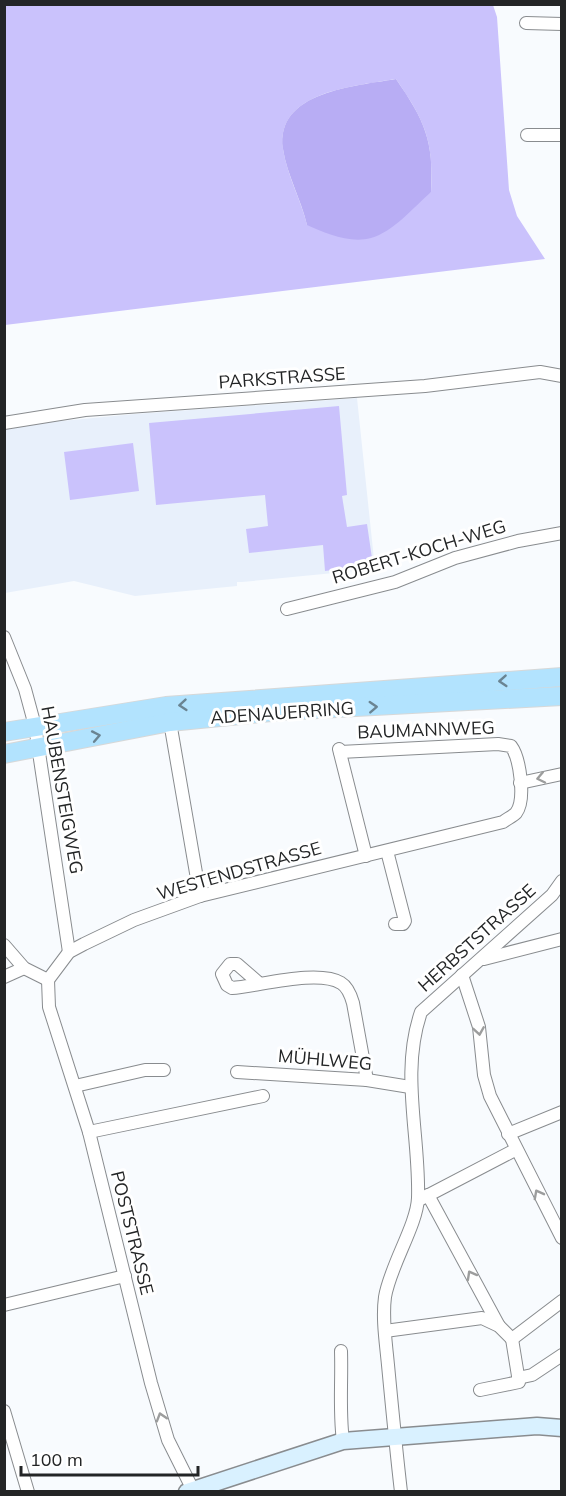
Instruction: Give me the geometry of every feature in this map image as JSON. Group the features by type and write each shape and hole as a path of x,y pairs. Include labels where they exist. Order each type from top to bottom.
{"main road":[{"name":"ADENAUERRING","path":"4,732 166,706 561,677"},
{"name":"ADENAUERRING","path":"4,754 170,722 281,711 561,696"}],"street":[{"path":"526,23 561,24"},
{"path":"527,135 561,135"},
{"name":"PARKSTRASSE","path":"4,423 85,410 425,386 540,372 561,376"},
{"name":"ROBERT-KOCH-WEG","path":"286,609 395,582 455,558 561,533"},
{"name":"HAUBENSTEIGWEG","path":"4,638 25,689 35,726 69,952"},
{"path":"170,722 200,896"},
{"name":"BAUMANNWEG","path":"366,856 339,750 498,744 511,746 518,756 520,783"},
{"path":"520,783 561,774"},
{"name":"WESTENDSTRASSE","path":"48,980 69,952 134,920 200,896 272,876 366,856 503,822 515,814 520,805 520,783"},
{"path":"387,851 405,921 403,924 395,924"},
{"name":"HERBSTSTRASSE","path":"512,1339 499,1326 423,1198 418,1171 410,1087 413,1040 421,1012 552,895 561,881"},
{"path":"481,959 561,939"},
{"path":"4,945 24,968 48,980"},
{"path":"4,977 24,968"},
{"path":"462,975 479,1027 487,1085 515,1150 561,1238"},
{"path":"260,984 318,978 341,982 348,990 353,1003 367,1080"},
{"name":"POSTSTRASSE","path":"48,980 49,1007 88,1132 131,1306 168,1440 192,1491"},
{"path":"75,1086 146,1070 164,1070"},
{"name":"MÜHLWEG","path":"237,1072 367,1080 410,1087"},
{"path":"88,1132 263,1096"},
{"path":"508,1134 561,1112"},
{"path":"401,1491 385,1331 385,1295 423,1198 515,1150"},
{"path":"4,1305 125,1276"},
{"path":"480,1390 519,1382 512,1339 561,1301"},
{"path":"385,1331 482,1318 499,1326"},
{"path":"341,1351 342,1402 338,1410 343,1441"},
{"path":"518,1378 532,1375 561,1355"},
{"path":"4,1411 28,1491"},
{"path":"192,1491 343,1441 537,1426 561,1428"}],"shaded area":[{"path":"4,5 493,5 497,17 509,190 517,216 545,259 5,325","holes":["396,79 414,107 426,132 431,159 431,192 307,225 283,149 284,130 292,115 305,103 322,95 341,89"]},
{"path":"396,79 414,107 426,132 431,159 431,192 395,225 371,238 346,239 307,225 283,149 284,130 292,115 305,103 322,95 341,89"},
{"path":"357,398 375,569 237,582 237,586 135,596 74,581 5,593 4,429 30,424 135,414"},
{"path":"339,406 347,495 342,496 347,527 367,524 373,565 325,571 323,545 249,553 246,529 268,526 265,495 156,505 149,423"},
{"path":"133,443 139,491 70,500 64,452"}]}
